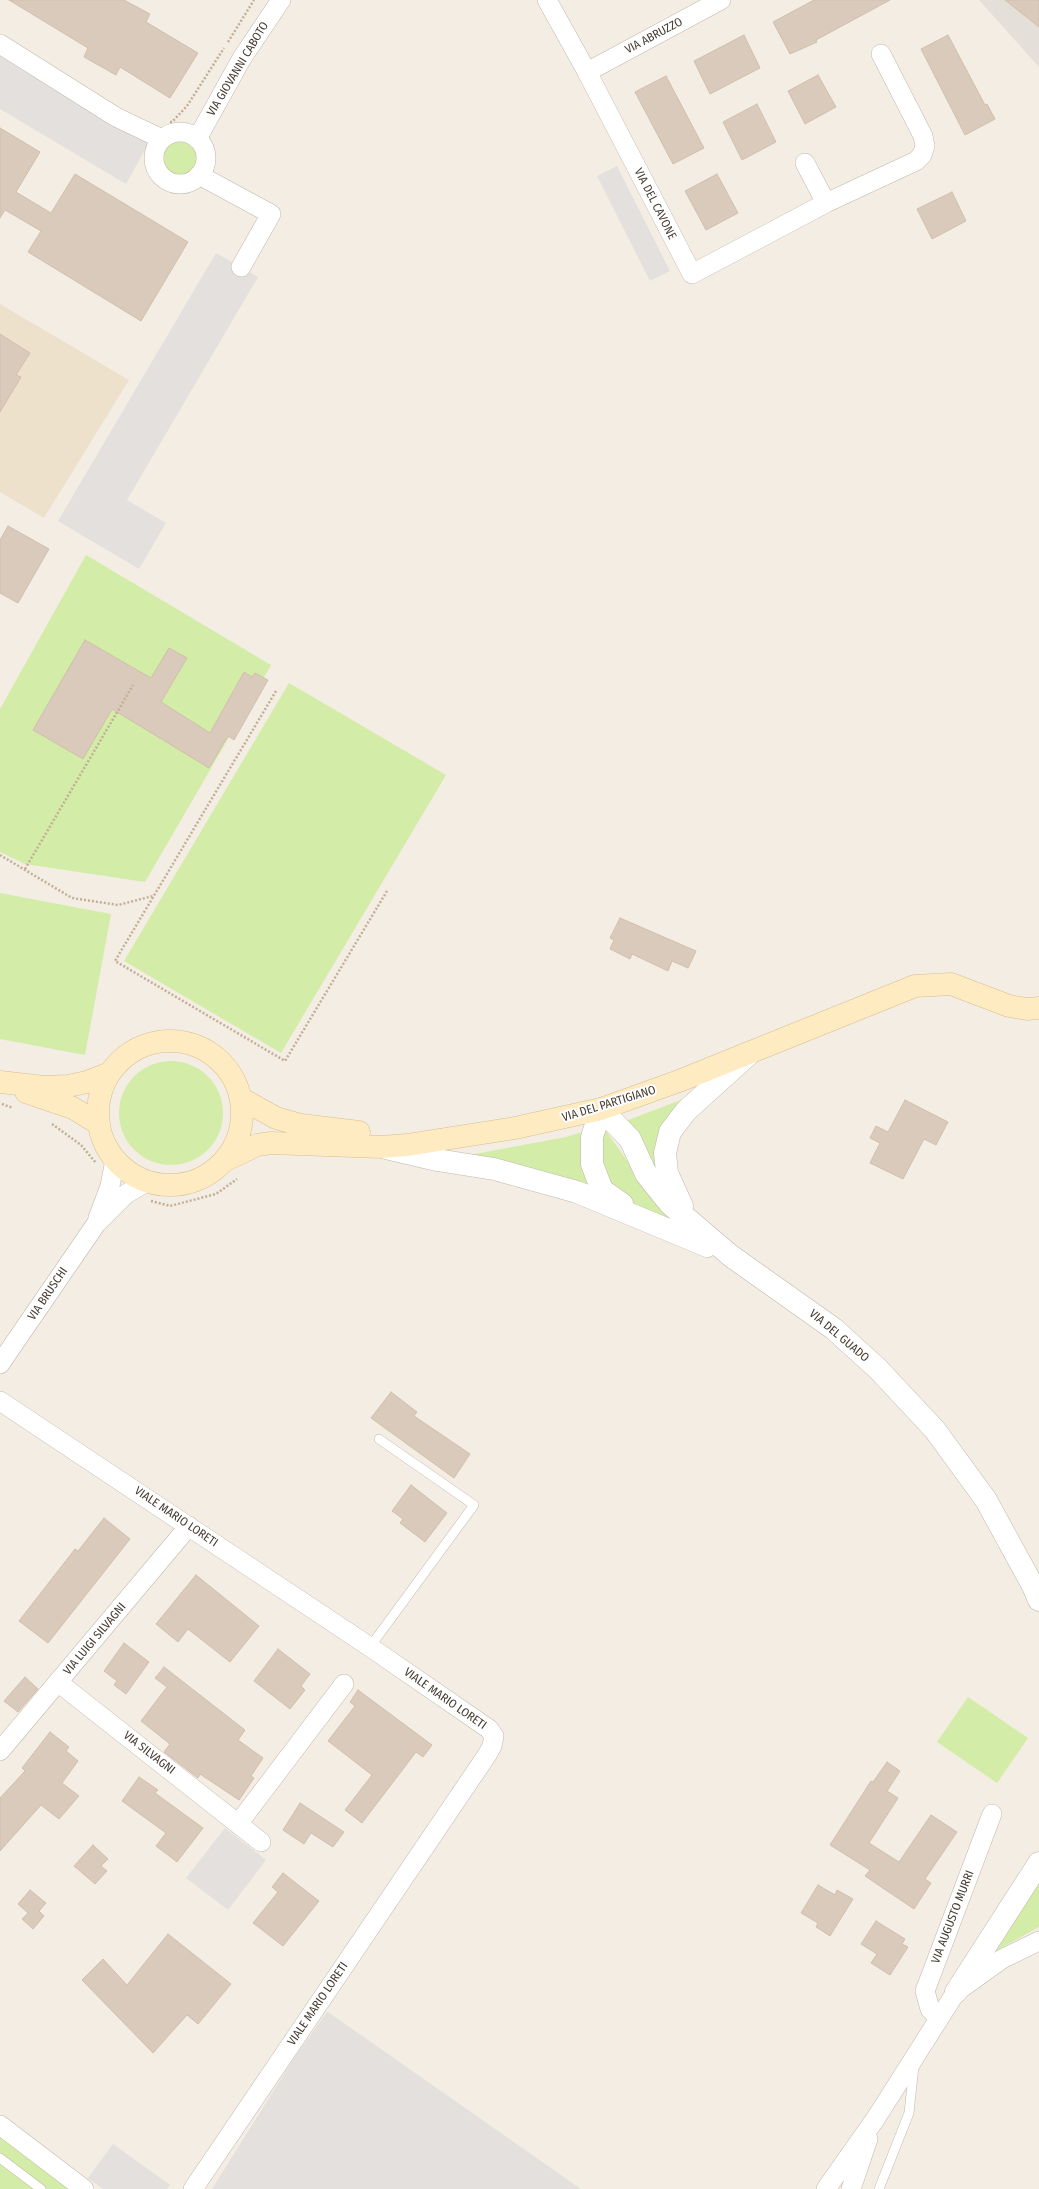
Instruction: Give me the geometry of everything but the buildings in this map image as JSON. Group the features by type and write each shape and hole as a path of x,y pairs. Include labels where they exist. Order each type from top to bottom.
{"main road":[{"name":"VIA DEL PARTIGIANO","path":"224,1161 257,1145 271,1143 381,1147 426,1142 559,1119 601,1108 679,1082 915,986 951,984 1009,1006 1027,1009 1039,1008"},
{"path":"163,1041 184,1042 204,1049 222,1062 234,1079 242,1099 242,1122 236,1143 224,1161 208,1174 189,1183 168,1185 148,1181 130,1173 115,1160 105,1143 99,1124 99,1101 102,1089 110,1073 124,1057 142,1046 163,1041"},
{"path":"0,1083 44,1087 68,1086 87,1082 110,1073"},
{"path":"0,1083 73,1108 99,1124"},
{"name":"VIA DEL PARTIGIANO","path":"242,1099 276,1118 301,1125 381,1135 464,1136"}],"street":[{"name":"VIA GIOVANNI CABOTO","path":"196,139 242,58 282,0"},
{"name":"VIA DEL CAVONE","path":"546,0 587,72 692,274 826,203 916,161 922,156 925,146 923,136 881,54"},
{"name":"VIA ABRUZZO","path":"587,72 721,0"},
{"path":"0,44 116,116 163,130 168,135 183,133 196,139 202,145 205,156 203,168 199,175 192,180 176,184 161,176 154,162 157,145 163,130"},
{"path":"805,163 826,203"},
{"path":"199,175 270,214 241,267"},
{"path":"694,1226 676,1197 667,1173 665,1153 670,1132 686,1111 750,1053"},
{"path":"601,1108 592,1137 592,1164 602,1190 642,1217"},
{"name":"VIA DEL GUADO","path":"601,1108 630,1139 646,1174 670,1204 731,1256 834,1329 878,1369 934,1430 986,1500 1033,1586 1039,1600"},
{"path":"381,1147 437,1160 494,1169 577,1192 642,1217 731,1256"},
{"name":"VIA BRUSCHI","path":"96,1224 110,1186 115,1160"},
{"name":"VIA BRUSCHI","path":"0,1364 96,1224 126,1194 148,1181"},
{"name":"VIALE MARIO LORETI","path":"0,1401 370,1647 493,1732 494,1741 483,1761 193,2189"},
{"name":"VIA LUIGI SILVAGNI","path":"0,1751 59,1683 189,1526"},
{"name":"VIA SILVAGNI","path":"59,1683 261,1842"},
{"path":"238,1824 344,1684"},
{"name":"VIA AUGUSTO MURRI","path":"939,2018 930,2009 925,1991 992,1814"},
{"path":"826,2189 876,2118 1039,1863"},
{"path":"956,1992 1002,1959 1039,1940"},
{"path":"851,2189 876,2118"},
{"path":"0,2125 84,2189"}],"lane":[{"path":"370,1647 474,1505 379,1439"},
{"path":"880,2189 910,2113 916,2054"},
{"path":"0,2158 40,2189"}],"path":[{"path":"163,130 187,106 254,0"},
{"path":"25,869 133,685"},
{"path":"276,691 115,961 285,1061 387,891"},
{"path":"0,855 72,898 118,906 154,896"}],"shaded area":[{"path":"979,0 1039,0 1039,67"},
{"path":"0,45 153,135 126,184 0,109"},
{"path":"617,166 670,271 650,281 597,176"},
{"path":"216,253 258,277 127,500 166,523 139,569 58,521"},
{"path":"0,304 129,380 44,518 0,492"},
{"path":"225,1828 266,1860 228,1910 186,1878"},
{"path":"327,2012 581,2189 212,2189 294,2058"},
{"path":"113,2144 170,2185 167,2189 103,2189 88,2178"}],"green space":[{"path":"177,141 183,141 187,142 194,148 197,158 196,165 190,172 183,175 177,175 173,174 166,168 163,161 163,155 164,151 170,144"},
{"path":"86,555 271,665 145,882 25,864 0,852 0,709"},
{"path":"289,683 446,775 281,1053 124,961"},
{"path":"0,893 111,914 85,1055 0,1039"},
{"path":"171,1061 191,1065 208,1076 219,1093 223,1113 219,1133 208,1150 191,1161 171,1165 151,1161 134,1150 123,1133 119,1113 123,1093 134,1076 151,1065"},
{"path":"689,1097 659,1180 623,1122"},
{"path":"603,1127 648,1190 678,1225 648,1215 618,1196 598,1159"},
{"path":"585,1131 597,1194 464,1156 566,1137"},
{"path":"968,1697 1028,1738 997,1783 937,1742"},
{"path":"1039,1881 1039,1927 992,1953"},
{"path":"0,2136 69,2189 0,2189"}]}
